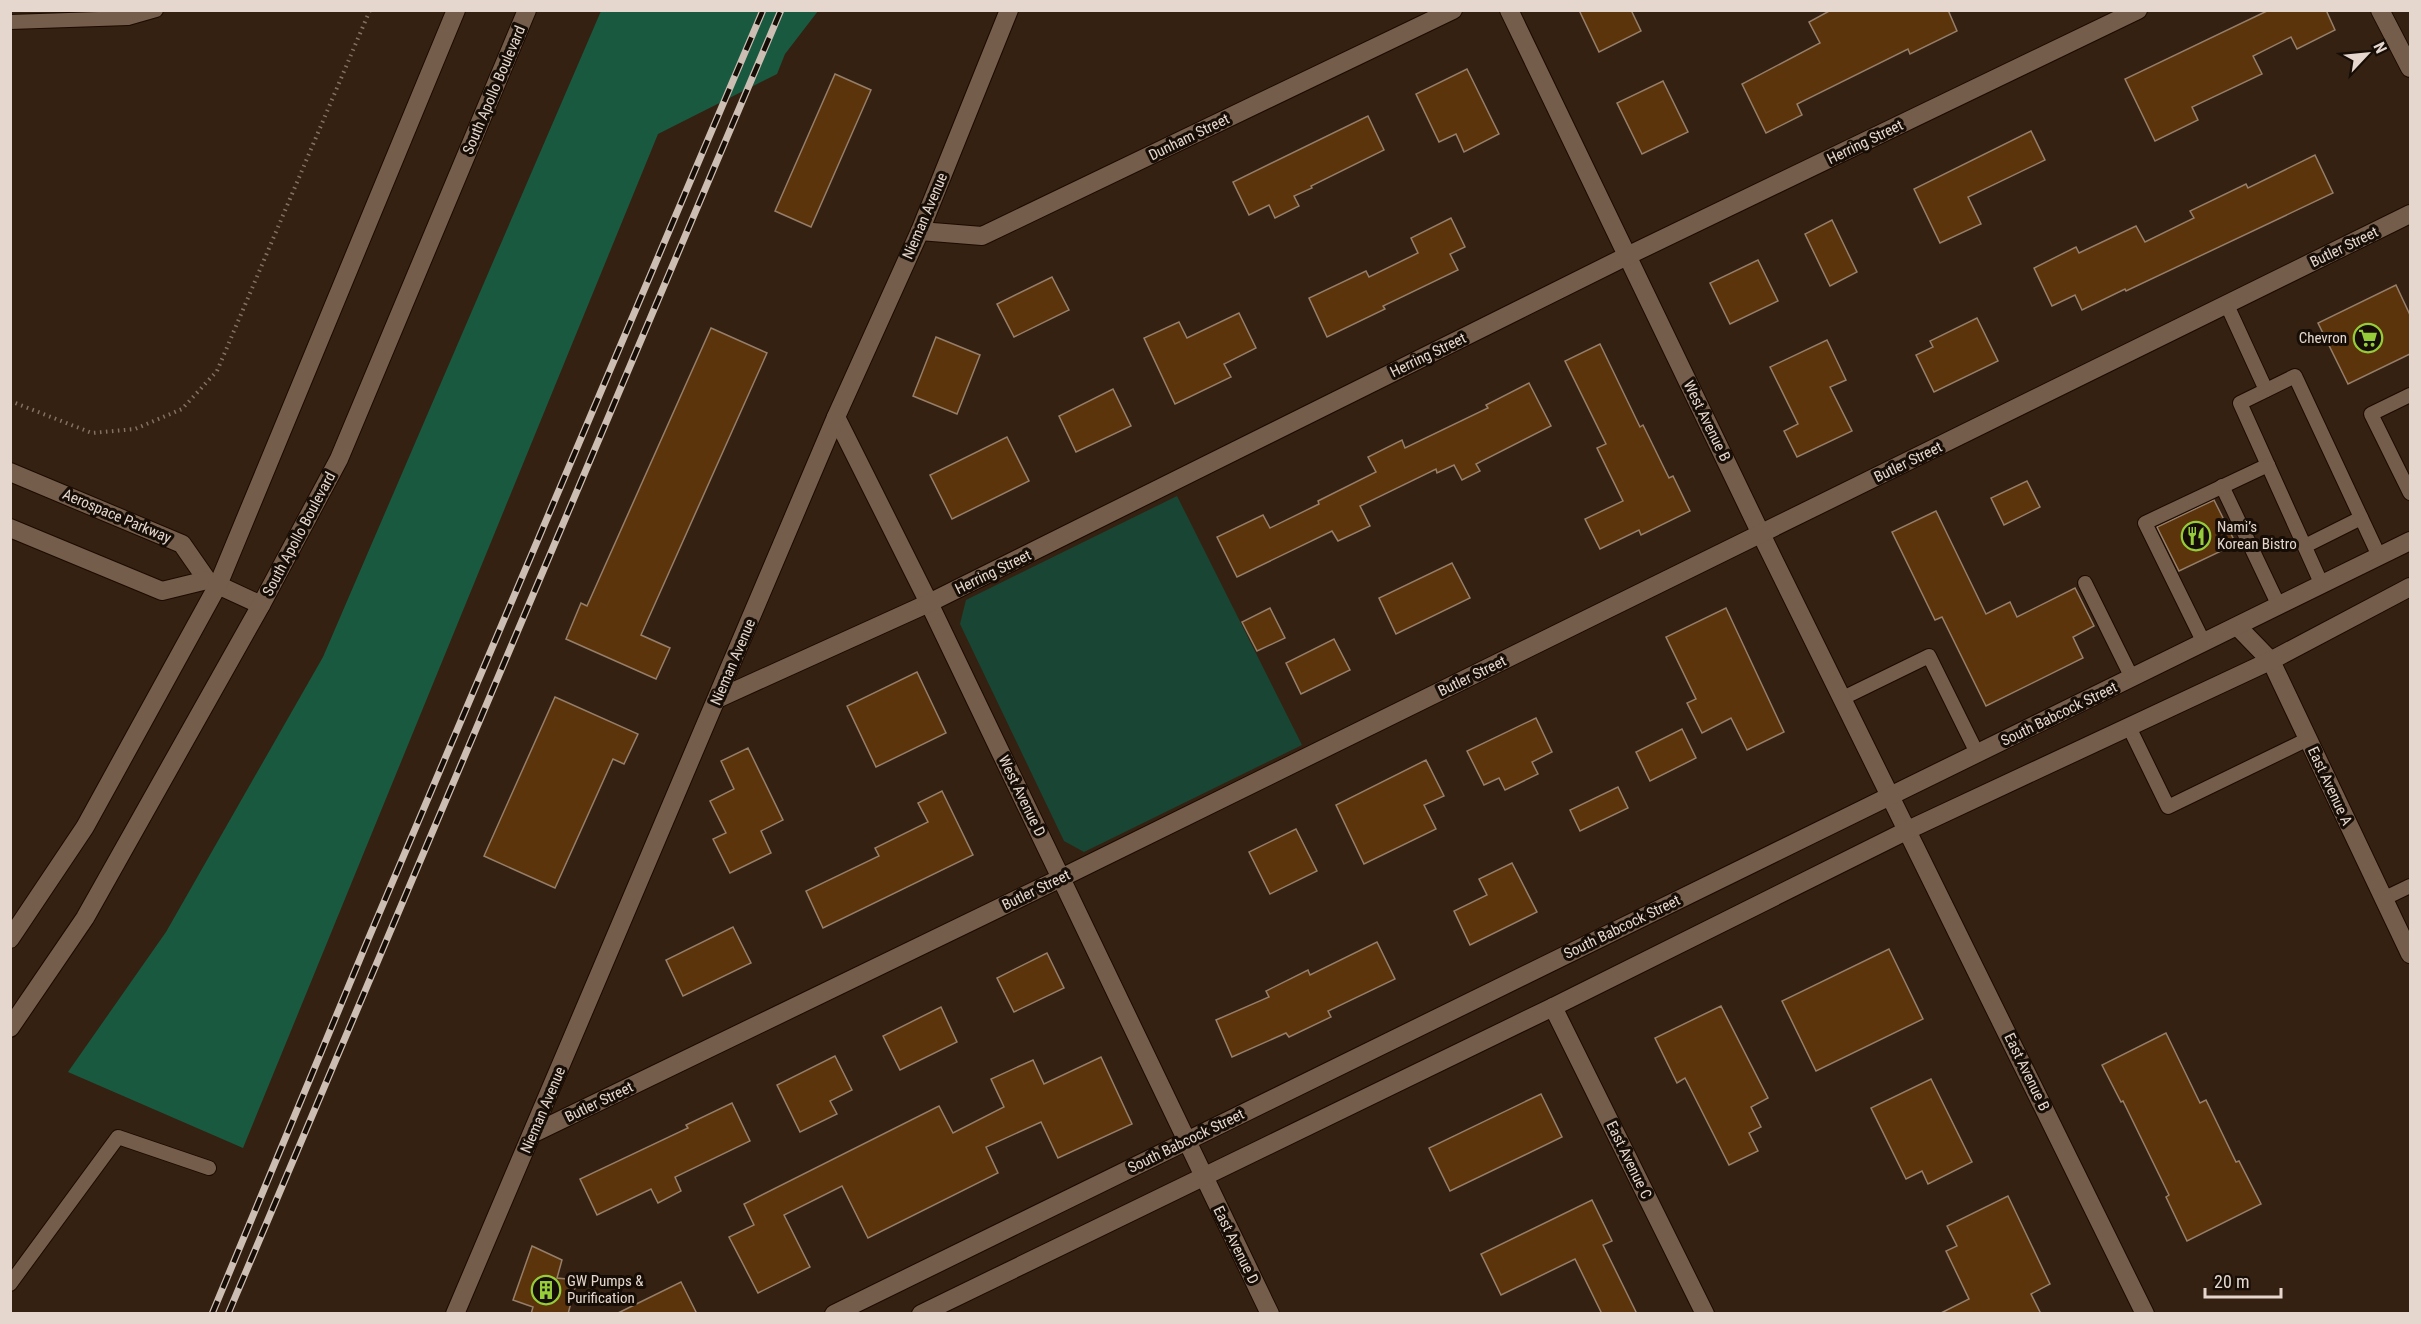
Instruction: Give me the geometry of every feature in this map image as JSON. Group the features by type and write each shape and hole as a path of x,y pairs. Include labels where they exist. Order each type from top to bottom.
{"street":[{"path":"10,939 85,827 213,582 456,10"},
{"name":"South Apollo Boulevard","path":"10,1028 86,918 261,605 339,459 527,10"},
{"name":"Nieman Avenue","path":"455,1314 836,417 920,231 1009,10"},
{"name":"Dunham Street","path":"920,231 982,236 1453,10"},
{"name":"West Avenue B","path":"1509,10 1761,534 1908,830"},
{"name":"Herring Street","path":"717,699 929,603 1627,256 2138,10"},
{"path":"2380,10 2410,68"},
{"name":"Butler Street","path":"532,1134 1061,878 2410,214"},
{"name":"West Avenue D","path":"836,417 929,603 1203,1177"},
{"name":"Aerospace Parkway","path":"10,472 182,543 213,582"},
{"path":"10,528 162,591 213,582 261,605"},
{"name":"South Babcock Street","path":"834,1314 2410,541"},
{"path":"921,1314 1553,1007 1908,830 2271,661 2410,587"},
{"name":"East Avenue A","path":"2238,627 2271,661 2410,954"},
{"name":"East Avenue B","path":"1908,830 2145,1314"},
{"name":"East Avenue C","path":"1553,1007 1705,1314"},
{"name":"East Avenue D","path":"1203,1177 1270,1314"}],"lane":[{"path":"10,22 128,18 156,10"},
{"path":"2227,305 2266,390"},
{"path":"2322,585 2240,402 2295,376 2379,556"},
{"path":"2409,485 2371,414 2410,395"},
{"path":"2204,643 2145,523 2268,465"},
{"path":"2222,486 2278,606"},
{"path":"2305,546 2361,518"},
{"path":"2085,583 2132,678"},
{"path":"1843,698 1929,656 1977,753"},
{"path":"2129,727 2168,807 2308,739"},
{"path":"2384,899 2410,886"},
{"path":"10,1284 118,1137 209,1168"}],"path":[{"path":"10,401 92,433 135,429 182,409 218,371 370,10"}],"green space":[{"path":"601,11 818,11 785,54 777,74 658,134 243,1148 68,1072 166,932 323,657"},
{"path":"1177,496 1302,745 1084,852 1064,841 960,624 966,600"}],"building":[{"path":"1579,10 1631,10 1641,31 1599,52"},
{"path":"1831,10 1948,10 1957,31 1910,54 1908,49 1797,104 1802,115 1766,133 1742,84 1820,43 1809,22"},
{"path":"2269,10 2326,10 2335,30 2297,49 2291,37 2253,56 2262,74 2192,107 2198,120 2155,141 2125,79"},
{"path":"1467,69 1499,134 1464,152 1456,134 1439,142 1416,94"},
{"path":"835,74 871,90 811,227 775,211"},
{"path":"1663,81 1688,132 1642,154 1617,103"},
{"path":"1368,116 1384,150 1294,196 1299,206 1275,218 1269,205 1249,215 1233,182"},
{"path":"2031,131 2045,160 1968,197 1981,224 1940,243 1914,189"},
{"path":"2315,155 2333,193 2082,310 2075,295 2052,306 2034,268 2076,247 2079,253 2136,226 2145,242 2194,218 2190,211 2246,184 2248,188"},
{"path":"1451,218 1465,247 1450,254 1458,270 1383,306 1385,309 1327,337 1309,298 1366,271 1369,277 1418,253 1411,238"},
{"path":"1832,220 1857,272 1830,286 1805,234"},
{"path":"1758,260 1778,301 1730,324 1710,283"},
{"path":"1052,277 1069,310 1014,337 997,304"},
{"name":"Chevron","path":"2396,285 2410,315 2410,354 2348,384 2318,323"},
{"path":"1239,313 1256,348 1224,364 1231,377 1175,404 1144,338 1179,322 1187,338"},
{"path":"1977,318 1998,361 1934,392 1916,355 1933,347 1930,341"},
{"path":"711,328 767,353 641,635 670,648 656,679 566,639 581,603 587,606"},
{"path":"936,337 980,355 957,414 913,396"},
{"path":"1827,340 1846,380 1830,387 1852,431 1797,457 1784,431 1798,424 1770,367"},
{"path":"1600,344 1640,427 1643,425 1669,478 1673,476 1690,511 1641,535 1639,530 1600,549 1585,519 1623,501 1597,448 1606,444 1565,361"},
{"path":"1529,383 1551,426 1476,464 1480,471 1462,480 1454,465 1437,473 1436,469 1360,506 1370,526 1338,541 1332,531 1237,577 1217,537 1263,515 1270,528 1319,504 1318,501 1376,472 1368,457 1402,440 1405,448 1488,408 1486,405"},
{"path":"1113,389 1131,426 1076,452 1059,416"},
{"path":"1007,437 1029,481 952,519 930,475"},
{"path":"2027,481 2040,507 2004,525 1991,498"},
{"path":"2214,500 2236,544 2179,571 2157,527"},
{"path":"1936,511 1986,614 2010,602 2017,617 2075,588 2094,626 2073,637 2083,658 1986,706 1942,617 1935,620 1892,532"},
{"path":"1452,563 1470,598 1396,634 1379,598"},
{"path":"1270,608 1285,638 1257,651 1242,622"},
{"path":"1726,608 1784,732 1747,750 1731,718 1702,733 1687,703 1696,699 1666,637"},
{"path":"1334,639 1350,670 1301,694 1286,663"},
{"path":"917,672 946,733 876,767 847,706"},
{"path":"555,697 638,734 624,764 613,759 555,888 484,856"},
{"path":"1536,718 1552,752 1532,762 1538,774 1505,790 1499,778 1484,785 1467,751"},
{"path":"1682,729 1696,758 1650,781 1636,752"},
{"path":"748,748 783,820 761,831 771,853 730,873 713,839 726,833 710,801 734,789 721,761"},
{"path":"1426,760 1444,796 1424,805 1436,829 1364,864 1336,805"},
{"path":"1618,787 1628,808 1580,831 1570,810"},
{"path":"942,791 973,855 823,928 806,891 879,856 875,848 928,822 918,803"},
{"path":"1296,829 1317,871 1270,894 1249,852"},
{"path":"1512,863 1537,912 1470,945 1454,911 1487,895 1479,879"},
{"path":"733,927 751,963 683,996 666,960"},
{"path":"1377,942 1395,979 1328,1011 1331,1017 1289,1037 1286,1033 1232,1057 1216,1020 1269,997 1266,991 1308,970 1310,975"},
{"path":"1889,949 1923,1019 1816,1071 1782,1001"},
{"path":"1047,953 1064,988 1014,1012 997,978"},
{"path":"1721,1006 1768,1098 1751,1107 1761,1127 1749,1133 1758,1151 1729,1165 1685,1078 1677,1083 1655,1038"},
{"path":"941,1007 957,1042 900,1070 883,1036"},
{"path":"2166,1033 2200,1103 2206,1100 2236,1162 2239,1161 2261,1204 2187,1241 2166,1197 2169,1195 2123,1101 2121,1102 2102,1065"},
{"path":"835,1056 852,1090 830,1101 837,1114 800,1132 777,1085"},
{"path":"1101,1057 1132,1124 1058,1158 1041,1122 986,1147 998,1173 868,1238 842,1186 784,1215 810,1267 758,1293 729,1237 754,1225 744,1204 939,1106 953,1133 1004,1107 991,1079 1033,1060 1044,1084"},
{"path":"1931,1079 1972,1162 1928,1184 1922,1171 1906,1179 1871,1108"},
{"path":"1541,1094 1562,1137 1450,1191 1429,1148"},
{"path":"732,1103 750,1141 675,1177 681,1191 658,1203 651,1189 597,1215 580,1179 688,1128 686,1125"},
{"path":"2008,1196 2050,1284 2031,1294 2041,1314 1939,1314 1969,1299 1946,1251 1957,1246 1947,1226"},
{"path":"1592,1200 1612,1241 1603,1245 1637,1314 1602,1314 1575,1259 1501,1295 1481,1254"},
{"name":"GW Pumps & Purification","path":"532,1246 562,1260 557,1278 577,1280 568,1314 531,1314 533,1307 513,1300"},
{"path":"681,1282 697,1314 616,1314"}],"railway":[{"path":"212,1314 367,942 763,10"},
{"path":"228,1314 781,10"}],"place":[{"name":"Chevron","path":"2368,338"},
{"name":"Nami’s Korean Bistro","path":"2196,536"},
{"name":"GW Pumps & Purification","path":"546,1290"}]}
